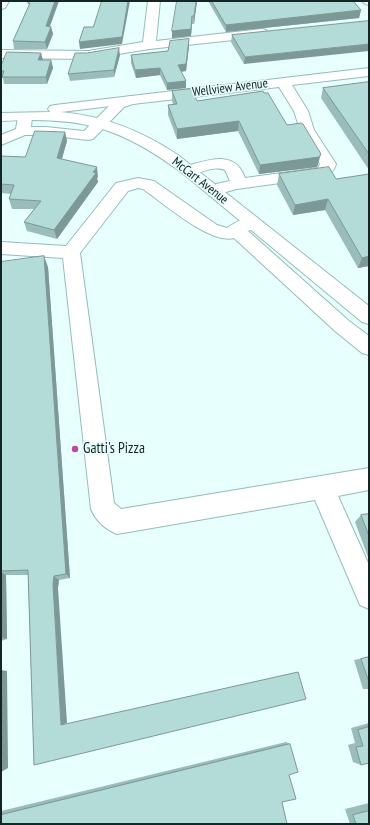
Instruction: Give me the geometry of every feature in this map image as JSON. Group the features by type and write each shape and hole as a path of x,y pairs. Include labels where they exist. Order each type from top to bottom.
{"street":[{"path":"1,6 3,1"},
{"path":"149,45 154,1"},
{"path":"1,54 88,55 149,45 275,32"},
{"name":"Wellview Avenue","path":"100,124 118,104 132,100 369,72"},
{"path":"214,190 236,184 323,172 327,168 328,164 307,130 302,115 283,82"},
{"path":"1,141 13,119 64,107 132,100"},
{"name":"McCart Avenue","path":"13,119 77,118 138,137 164,152 189,170 214,190 244,226 367,315"},
{"path":"189,170 226,163 232,166 237,174 238,180 236,184"},
{"path":"369,347 342,326 244,226 229,234 212,229 148,185 138,183 122,187 71,252 103,509 117,522 369,479"},
{"path":"1,248 71,252"},
{"path":"342,326 367,315"},
{"path":"322,487 369,596"}],"building":[{"path":"30,1 55,1 46,26 51,27 45,42 13,41"},
{"path":"102,1 128,1 122,37 79,42 84,27 93,27"},
{"path":"177,1 196,1 194,16 192,16 191,29 172,31"},
{"path":"212,1 353,1 361,10 226,25"},
{"path":"369,21 369,44 245,57 232,35"},
{"path":"189,39 186,64 178,65 186,81 167,83 160,68 135,70 131,55 168,51 170,41"},
{"path":"119,48 114,70 68,74 75,53 87,53"},
{"path":"7,52 41,53 38,60 51,60 46,77 2,77 4,71 1,71 1,66"},
{"path":"369,82 369,154 323,88"},
{"path":"191,89 197,101 263,91 264,93 268,93 287,125 303,124 321,154 319,157 260,165 239,121 177,129 168,105 177,104 172,91"},
{"path":"35,131 65,132 57,158 97,167 93,172 96,173 54,230 24,222 41,201 9,199 14,185 1,184 1,156 25,157"},
{"path":"329,167 336,179 369,174 369,256 362,258 328,199 295,205 279,174"},
{"path":"44,256 66,574 54,576 53,584 61,725 298,672 306,699 34,765 28,570 1,571 1,262"},
{"path":"369,514 369,536 361,515"},
{"path":"369,657 369,682 361,659"},
{"path":"369,727 369,763 361,765 356,747 363,746 358,730"},
{"path":"290,744 298,772 289,775 296,799 282,802 287,824 1,824 1,815"},
{"path":"369,811 369,824 356,824 353,815"}],"place":[{"name":"Gatti's Pizza","path":"75,449"}]}
